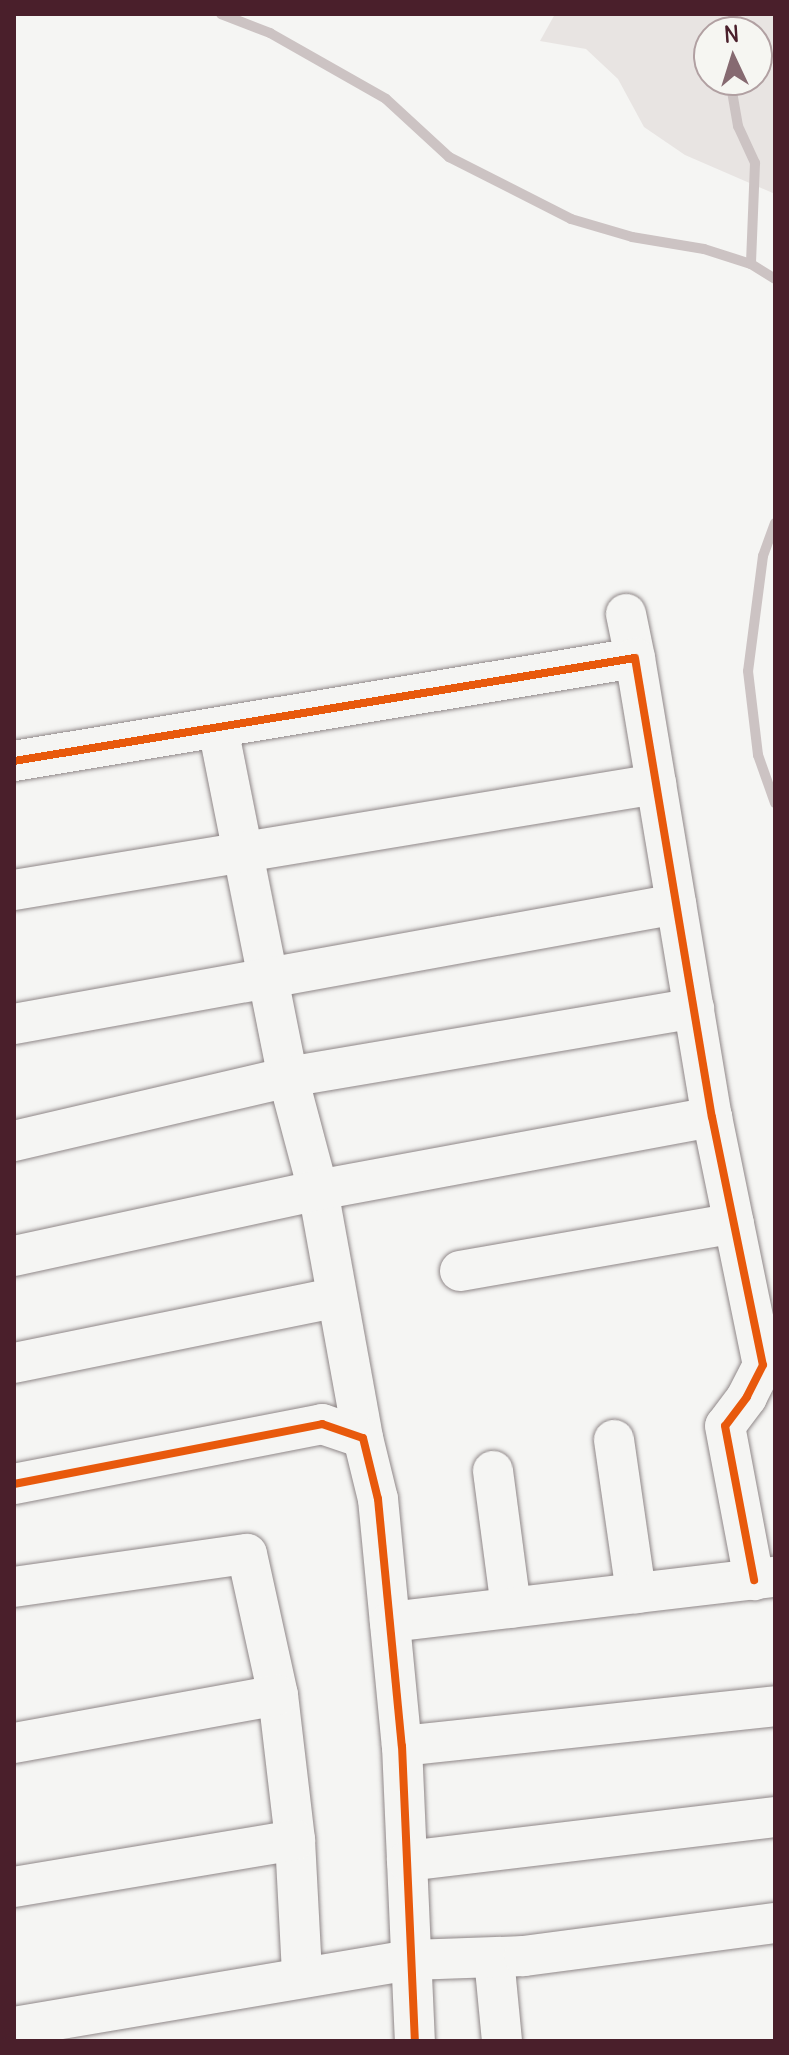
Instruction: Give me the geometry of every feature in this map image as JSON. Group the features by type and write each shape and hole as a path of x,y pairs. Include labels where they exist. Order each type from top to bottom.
{"street":[{"path":"390,1622 764,1578 725,1426 747,1397 763,1365 712,1117 626,614"},
{"path":"14,761 635,658"},
{"path":"218,728 288,1077 318,1190 334,1298 378,1499 402,1746 415,2041"},
{"path":"14,890 656,784"},
{"path":"14,1024 267,974 676,904"},
{"path":"14,1141 288,1077 694,1008"},
{"path":"14,1256 318,1190 712,1117"},
{"path":"460,1271 734,1223"},
{"path":"14,1363 334,1298"},
{"path":"14,1484 322,1424 363,1438"},
{"path":"614,1440 636,1593"},
{"path":"493,1471 511,1608"},
{"path":"14,1587 247,1554 278,1695 295,1840 302,1975"},
{"path":"14,1743 278,1695"},
{"path":"402,1746 775,1706"},
{"path":"407,1861 775,1817"},
{"path":"14,1887 295,1840"},
{"path":"14,2027 302,1975 411,1960 494,1958 775,1923"},
{"path":"494,1958 502,2041"}],"shaded area":[{"path":"555,14 775,14 775,194 685,155 644,127 618,79 586,49 540,41"}],"waterway":[{"path":"221,14 270,33 386,99 449,157 571,219 632,237 704,249 751,264 775,279"},
{"path":"733,96 738,126 755,163 751,264"},
{"path":"775,523 763,556 748,671 758,755 775,803"}],"cycle path":[{"path":"14,761 635,658 712,1117 763,1365 747,1397 725,1426 754,1580"},
{"path":"14,1484 322,1424 363,1438 378,1499 402,1746 415,2041"}]}
